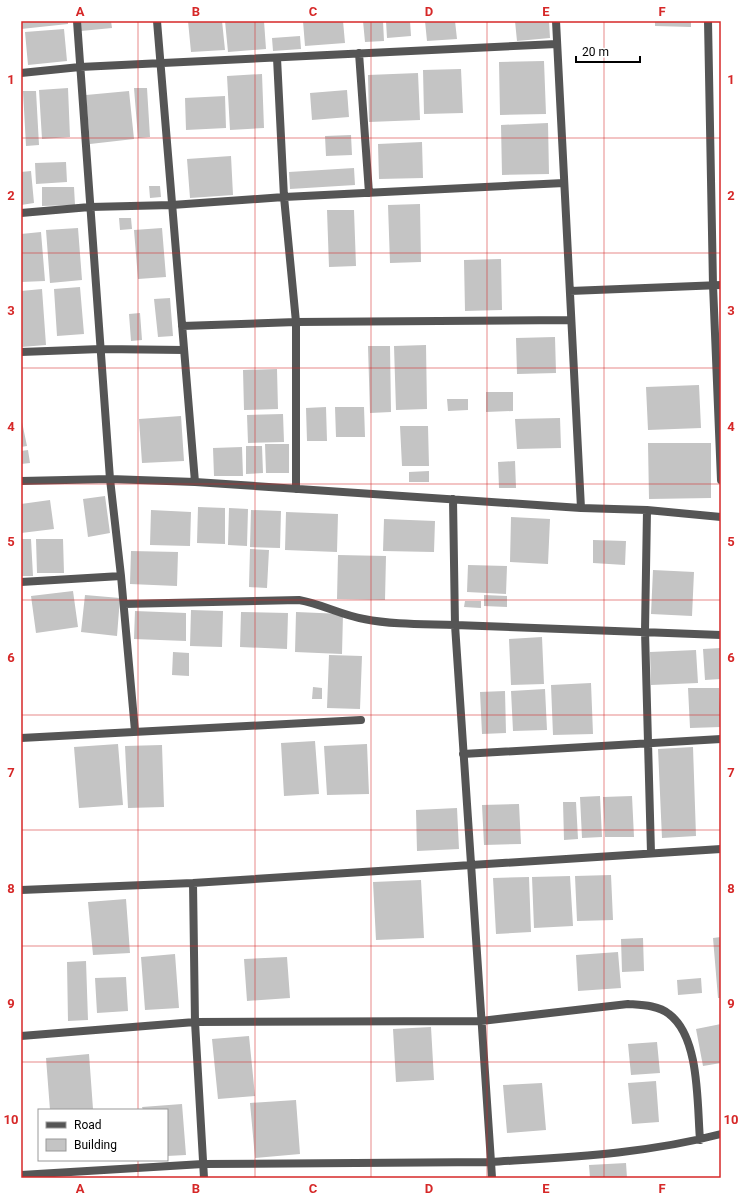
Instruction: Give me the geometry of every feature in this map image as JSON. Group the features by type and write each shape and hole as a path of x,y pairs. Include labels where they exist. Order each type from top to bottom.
{"street":[{"path":"77,21 110,479 124,604 135,731"},
{"path":"157,21 195,482"},
{"path":"556,21 581,508"},
{"path":"708,21 717,285 721,480"},
{"path":"21,72 80,67 557,44"},
{"path":"359,54 369,193"},
{"path":"277,58 284,197 296,322 296,489"},
{"path":"21,213 90,207 172,205 284,197 564,183"},
{"path":"570,291 717,285"},
{"path":"182,326 296,322 571,320"},
{"path":"21,352 101,348 184,350"},
{"path":"21,481 110,479 195,482 581,508 647,510 721,517"},
{"path":"453,499 455,625 492,1178"},
{"path":"647,510 644,631 651,853"},
{"path":"21,582 121,576"},
{"path":"124,604 299,600 316,603 361,619 385,623 644,631 721,635"},
{"path":"21,738 361,720"},
{"path":"463,754 721,738"},
{"path":"21,890 193,883 721,849"},
{"path":"193,883 195,1022 204,1178"},
{"path":"21,1036 195,1022 481,1020 628,1004 651,1006 669,1013 682,1029 693,1056 700,1140"},
{"path":"21,1175 203,1164 491,1162 606,1155 700,1140 721,1134"}],"building":[{"path":"21,21 68,21 68,24 21,29"},
{"path":"80,21 111,21 112,28 81,31"},
{"path":"188,21 222,21 225,50 191,52"},
{"path":"225,21 264,21 266,49 228,52"},
{"path":"303,21 343,21 345,43 305,46"},
{"path":"363,21 383,21 384,41 365,42"},
{"path":"386,21 410,21 411,36 387,38"},
{"path":"425,21 455,21 457,39 427,41"},
{"path":"515,21 549,21 550,38 517,41"},
{"path":"655,21 691,21 691,27 655,26"},
{"path":"64,29 67,61 28,65 25,32"},
{"path":"300,36 301,49 273,51 272,38"},
{"path":"544,61 546,114 500,115 499,62"},
{"path":"461,69 463,113 424,114 423,70"},
{"path":"418,73 420,120 369,122 368,75"},
{"path":"262,74 264,128 230,130 227,76"},
{"path":"68,88 70,137 42,139 39,90"},
{"path":"134,88 147,88 150,137 138,138"},
{"path":"347,90 349,117 312,120 310,93"},
{"path":"23,91 36,91 39,145 26,146"},
{"path":"129,91 134,139 90,144 86,95"},
{"path":"225,96 226,128 186,130 185,98"},
{"path":"548,123 549,174 502,175 501,125"},
{"path":"351,135 352,155 326,156 325,136"},
{"path":"422,142 423,178 379,179 378,144"},
{"path":"231,156 233,195 190,198 187,159"},
{"path":"66,162 67,182 36,184 35,163"},
{"path":"354,168 355,185 290,189 289,172"},
{"path":"31,171 34,203 21,205 21,172"},
{"path":"149,186 160,186 161,197 150,198"},
{"path":"42,187 74,187 75,205 42,206"},
{"path":"420,204 421,262 390,263 388,205"},
{"path":"327,210 354,210 356,266 329,267"},
{"path":"119,218 131,218 132,229 120,230"},
{"path":"78,228 82,280 50,283 46,230"},
{"path":"162,228 166,277 138,279 134,230"},
{"path":"41,232 45,281 21,282 21,234"},
{"path":"501,259 502,310 465,311 464,260"},
{"path":"80,287 84,334 57,336 54,289"},
{"path":"42,289 46,345 21,347 21,291"},
{"path":"170,298 173,336 158,337 154,299"},
{"path":"140,313 142,340 131,341 129,314"},
{"path":"555,337 556,373 517,374 516,338"},
{"path":"426,345 427,409 396,410 394,346"},
{"path":"368,346 390,346 391,412 370,413"},
{"path":"277,369 278,409 244,410 243,370"},
{"path":"699,385 701,428 648,430 646,387"},
{"path":"486,392 513,392 513,411 486,412"},
{"path":"447,399 468,399 468,410 448,411"},
{"path":"326,407 327,441 307,441 306,408"},
{"path":"335,407 364,407 365,437 336,437"},
{"path":"283,414 284,442 248,443 247,415"},
{"path":"181,416 184,461 142,463 139,419"},
{"path":"560,418 561,448 517,449 515,419"},
{"path":"22,422 27,446 21,447 21,423"},
{"path":"400,426 428,426 429,466 402,466"},
{"path":"648,443 711,443 711,498 649,499"},
{"path":"265,444 289,444 289,473 266,473"},
{"path":"246,446 262,446 263,473 246,474"},
{"path":"242,447 243,476 214,476 213,448"},
{"path":"28,450 30,463 21,464 21,451"},
{"path":"515,461 516,488 499,488 498,462"},
{"path":"429,471 429,482 409,482 409,472"},
{"path":"105,496 110,533 88,537 83,499"},
{"path":"50,500 54,529 21,533 21,504"},
{"path":"198,507 225,508 225,544 197,543"},
{"path":"229,508 248,509 247,546 228,545"},
{"path":"151,510 191,512 190,546 150,545"},
{"path":"251,510 281,511 280,548 250,547"},
{"path":"286,512 338,514 337,552 285,550"},
{"path":"511,517 550,519 548,564 510,562"},
{"path":"384,519 435,521 434,552 383,551"},
{"path":"21,539 31,539 33,576 21,576"},
{"path":"36,539 63,539 64,573 37,573"},
{"path":"593,540 626,541 625,565 593,563"},
{"path":"250,549 269,550 267,588 249,587"},
{"path":"131,551 178,552 177,586 130,584"},
{"path":"338,555 386,556 385,600 337,599"},
{"path":"468,565 507,566 506,594 467,592"},
{"path":"653,570 694,572 692,616 651,614"},
{"path":"73,591 78,627 36,633 31,596"},
{"path":"85,595 120,598 117,636 81,632"},
{"path":"484,595 507,596 507,607 484,606"},
{"path":"465,601 481,601 481,608 464,607"},
{"path":"191,610 223,611 222,647 190,646"},
{"path":"135,611 186,613 186,641 134,639"},
{"path":"241,612 288,613 287,649 240,647"},
{"path":"296,612 343,614 342,654 295,652"},
{"path":"542,637 544,684 511,685 509,639"},
{"path":"721,648 721,679 705,680 703,649"},
{"path":"696,650 698,683 651,685 650,652"},
{"path":"173,652 189,653 189,676 172,675"},
{"path":"329,655 362,656 360,709 327,708"},
{"path":"591,683 593,734 553,735 551,685"},
{"path":"313,687 322,688 322,699 312,699"},
{"path":"688,688 719,688 721,727 690,728"},
{"path":"545,689 547,730 513,731 511,691"},
{"path":"505,691 506,733 482,734 480,692"},
{"path":"315,741 319,794 284,796 281,743"},
{"path":"118,744 123,805 79,808 74,747"},
{"path":"367,744 369,794 327,795 324,746"},
{"path":"162,745 164,807 128,808 125,746"},
{"path":"693,747 696,836 662,838 658,749"},
{"path":"600,796 602,837 582,838 580,797"},
{"path":"632,796 634,837 605,837 603,797"},
{"path":"563,802 576,802 578,839 564,840"},
{"path":"519,804 521,844 484,845 482,805"},
{"path":"457,808 459,849 417,851 416,810"},
{"path":"611,875 613,920 577,921 575,876"},
{"path":"570,876 573,926 534,928 532,877"},
{"path":"529,877 531,932 496,934 493,878"},
{"path":"421,880 424,938 376,940 373,882"},
{"path":"126,899 130,953 93,955 88,902"},
{"path":"721,937 721,998 718,998 713,938"},
{"path":"643,938 644,971 622,972 621,939"},
{"path":"618,952 621,988 578,991 576,955"},
{"path":"175,954 179,1008 145,1010 141,957"},
{"path":"287,957 290,998 247,1001 244,959"},
{"path":"86,961 88,1020 68,1021 67,962"},
{"path":"126,977 128,1011 97,1013 95,978"},
{"path":"701,978 702,993 678,995 677,980"},
{"path":"721,1024 721,1063 703,1066 696,1029"},
{"path":"431,1027 434,1080 396,1082 393,1029"},
{"path":"249,1036 255,1096 218,1099 212,1039"},
{"path":"657,1042 660,1073 631,1075 628,1044"},
{"path":"89,1054 93,1109 50,1109 46,1058"},
{"path":"656,1081 659,1122 632,1124 628,1083"},
{"path":"542,1083 546,1130 507,1133 503,1085"},
{"path":"296,1100 300,1154 255,1158 250,1103"},
{"path":"182,1104 186,1155 168,1156 168,1109 143,1109 142,1107"},
{"path":"626,1163 627,1178 590,1178 589,1165"}]}
